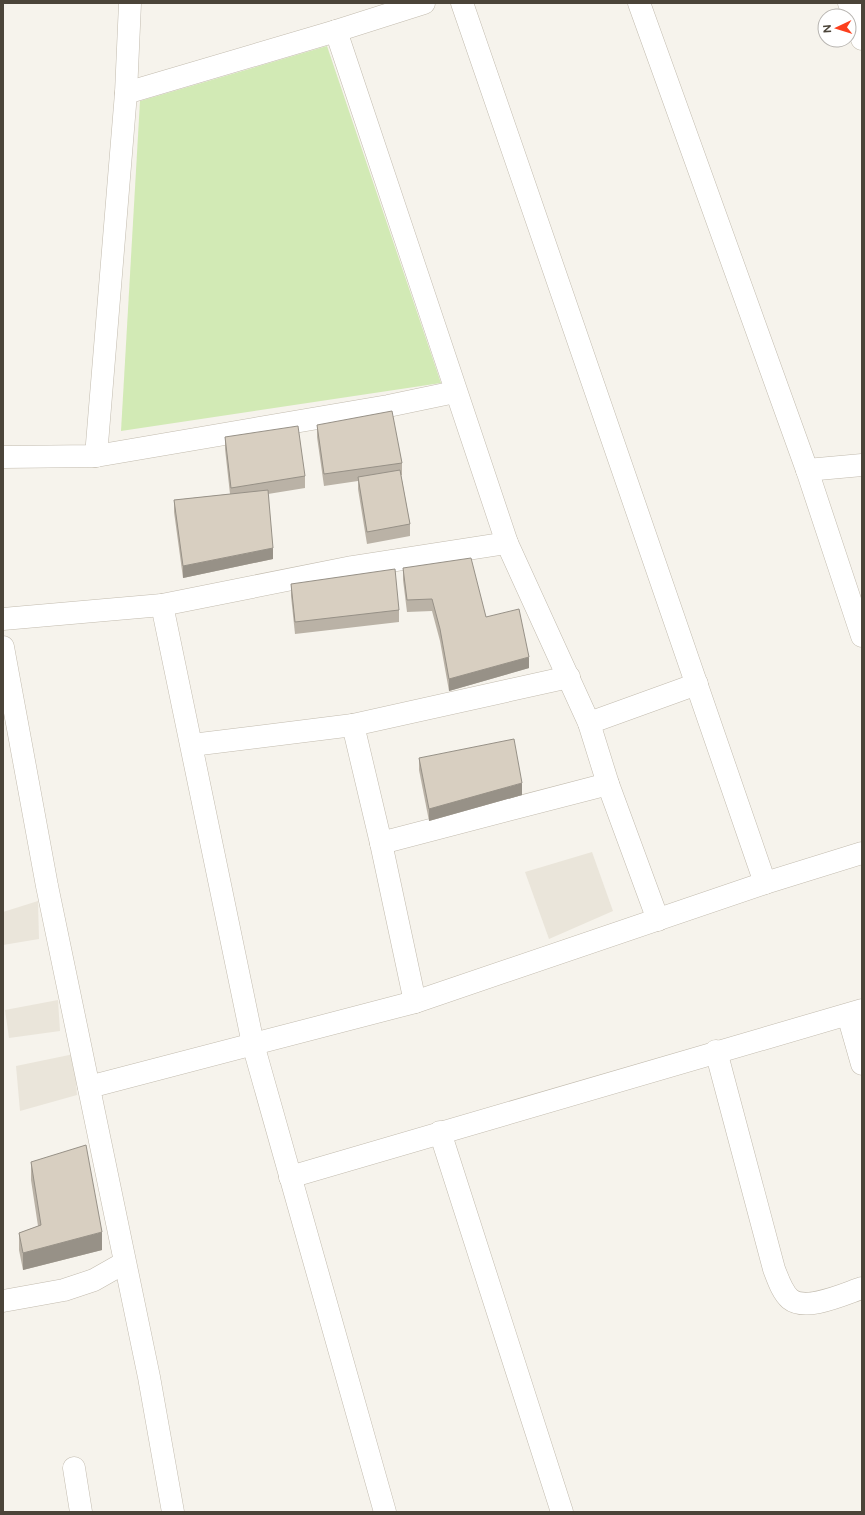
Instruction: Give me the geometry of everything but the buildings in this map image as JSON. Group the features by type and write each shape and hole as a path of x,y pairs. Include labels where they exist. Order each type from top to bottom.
{"street":[{"path":"96,456 126,93 130,3"},
{"path":"126,93 336,31 424,3"},
{"path":"462,3 765,883"},
{"path":"639,3 807,470 862,636"},
{"path":"849,3 862,39"},
{"path":"336,31 455,392 507,543 589,723 608,784 658,920"},
{"path":"3,457 96,456 388,406 455,392"},
{"path":"807,470 862,465"},
{"path":"3,619 162,605 352,567 507,543"},
{"path":"162,605 253,1044 385,1512"},
{"path":"3,648 47,886 124,1263 149,1377 173,1512"},
{"path":"192,744 353,725 569,677"},
{"path":"589,723 697,684"},
{"path":"353,725 381,842 415,1002"},
{"path":"381,842 608,784"},
{"path":"89,1087 415,1002 765,883 862,853"},
{"path":"290,1177 716,1051 855,1012 862,1064"},
{"path":"716,1051 774,1269 783,1289 790,1298 798,1304 809,1305 862,1288"},
{"path":"440,1132 562,1512"},
{"path":"3,1301 64,1290 94,1280 124,1263"},
{"path":"74,1468 81,1512"}],"shaded area":[{"path":"592,852 613,911 549,939 525,872"},
{"path":"38,901 39,939 3,945 3,912"},
{"path":"58,1000 60,1031 9,1038 5,1010"},
{"path":"74,1054 77,1095 20,1111 16,1066"}],"green space":[{"path":"327,46 441,383 121,431 140,101"}]}
